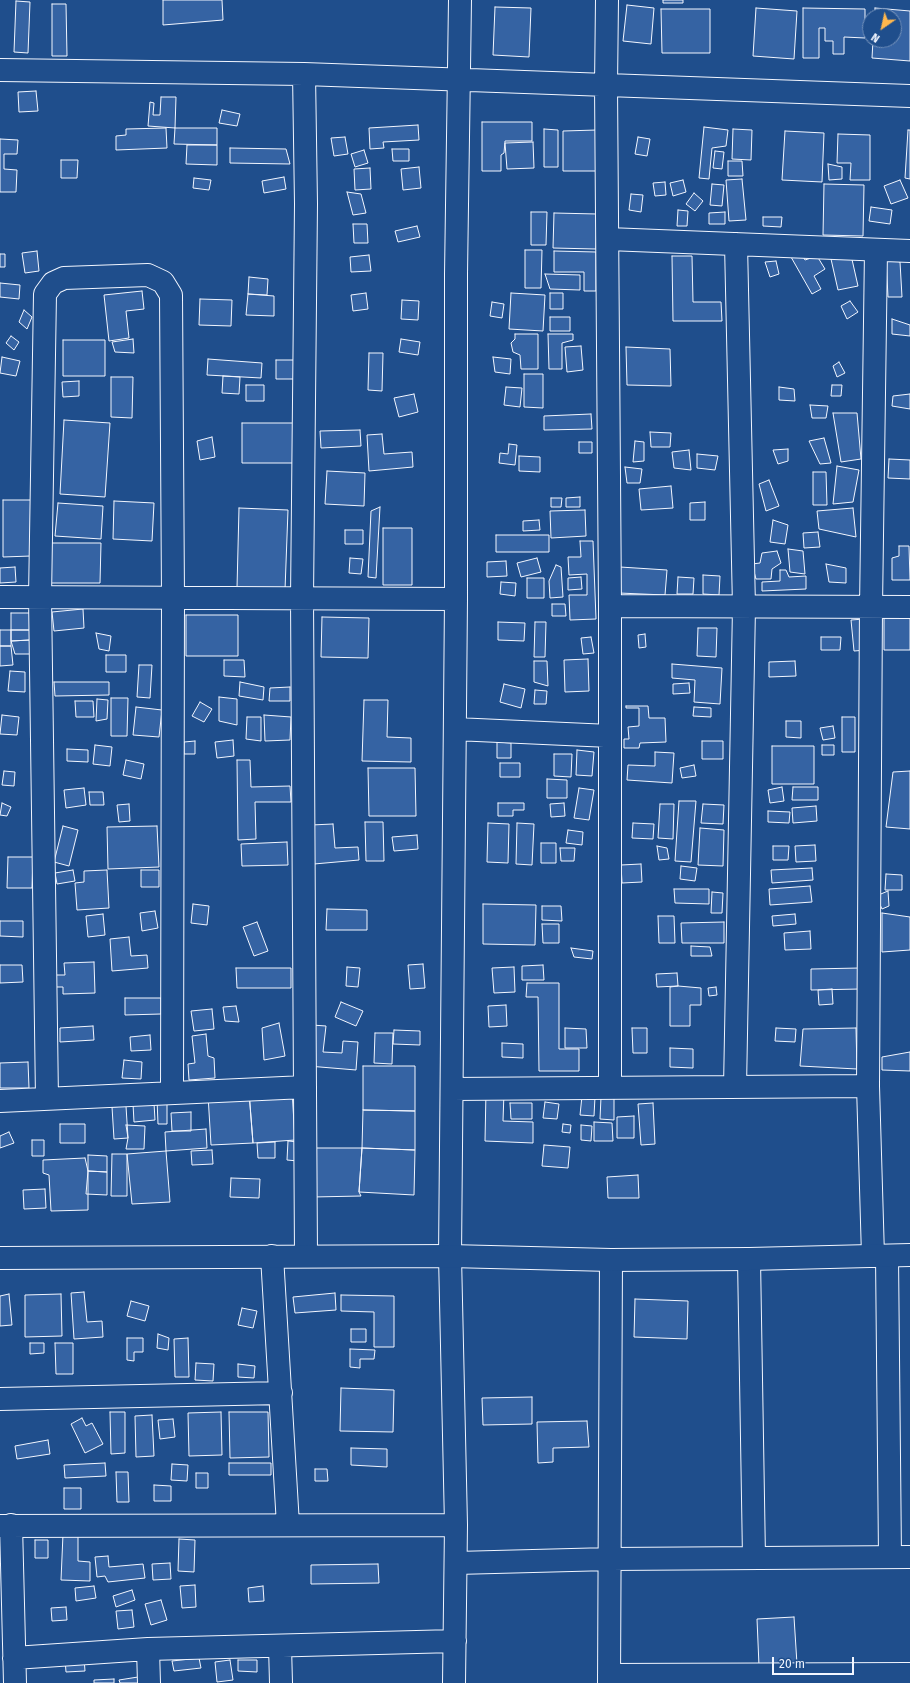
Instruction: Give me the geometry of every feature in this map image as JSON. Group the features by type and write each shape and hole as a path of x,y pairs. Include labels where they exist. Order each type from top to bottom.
{"street":[{"path":"454,1683 456,1525 450,1256 456,599 458,81 460,0"},
{"path":"607,0 606,86 610,606 610,1088"},
{"path":"0,70 304,74 458,81 910,96"},
{"path":"304,74 306,204 302,598 306,1255"},
{"path":"608,238 910,252"},
{"path":"735,1087 744,606 736,244"},
{"path":"456,1563 610,1559 900,1557 868,1086 871,607 876,250"},
{"path":"47,1099 40,597 44,294 53,283 64,278 148,275 163,282 171,295 173,597 172,1093"},
{"path":"0,597 456,599"},
{"path":"610,606 910,607"},
{"path":"455,729 610,736"},
{"path":"452,1089 868,1086"},
{"path":"0,1101 305,1087"},
{"path":"0,1258 306,1255 450,1256 610,1260 749,1259 910,1255"},
{"path":"272,1256 288,1525"},
{"path":"749,1259 754,1558"},
{"path":"610,1260 609,1679 887,1678 910,1674"},
{"path":"0,1398 281,1392"},
{"path":"15,1683 6,1526 456,1525"},
{"path":"14,1658 148,1649 455,1641"},
{"path":"280,1646 282,1683"},
{"path":"148,1649 149,1683"}],"building":[{"path":"163,0 222,0 223,20 163,25"},
{"path":"663,0 683,0 683,3 663,3"},
{"path":"16,1 30,2 28,53 14,52"},
{"path":"52,4 66,4 67,56 52,56"},
{"path":"627,5 654,8 651,44 623,41"},
{"path":"495,7 531,8 529,57 493,55"},
{"path":"756,8 797,11 794,59 753,56"},
{"path":"803,8 862,9 862,38 844,37 844,54 833,54 833,41 825,41 825,28 819,28 819,58 803,58"},
{"path":"661,9 710,9 710,53 662,53"},
{"path":"902,10 910,11 910,61 872,58 873,48 902,48"},
{"path":"36,91 38,111 19,112 18,92"},
{"path":"161,97 176,97 175,128 148,126 150,102 154,103 153,115 160,115"},
{"path":"222,110 240,114 237,126 219,123"},
{"path":"482,122 532,122 532,141 505,141 504,153 501,155 501,171 482,171"},
{"path":"418,125 419,140 383,142 384,148 370,149 369,128"},
{"path":"704,127 728,130 726,146 712,148 709,179 699,178"},
{"path":"166,128 167,148 116,150 116,136 126,135 126,129"},
{"path":"175,128 217,128 217,145 174,144"},
{"path":"544,129 558,130 558,167 544,167"},
{"path":"733,129 752,130 751,160 732,159"},
{"path":"597,130 598,171 563,171 563,131"},
{"path":"908,130 910,130 910,179 905,178"},
{"path":"785,131 824,133 822,182 782,180"},
{"path":"838,134 870,135 870,180 850,180 851,163 837,163"},
{"path":"345,137 348,154 334,156 331,138"},
{"path":"638,137 650,139 647,156 635,154"},
{"path":"0,139 18,140 17,154 4,154 4,169 17,170 16,192 0,192"},
{"path":"533,142 534,168 507,169 505,143"},
{"path":"187,145 217,145 217,165 186,164"},
{"path":"230,148 286,149 290,164 230,163"},
{"path":"392,149 409,149 409,161 393,161"},
{"path":"364,150 368,163 355,167 351,154"},
{"path":"715,151 724,152 722,169 713,168"},
{"path":"61,160 78,160 77,178 61,178"},
{"path":"728,161 742,161 743,176 728,176"},
{"path":"828,164 842,167 842,179 829,180"},
{"path":"419,167 421,188 403,190 401,169"},
{"path":"370,168 371,189 355,190 354,169"},
{"path":"284,177 286,189 264,193 262,181"},
{"path":"194,178 211,180 209,190 193,188"},
{"path":"742,179 746,220 729,221 726,180"},
{"path":"683,180 686,192 673,196 670,183"},
{"path":"900,180 908,198 891,204 884,186"},
{"path":"665,182 666,195 655,196 653,183"},
{"path":"712,184 724,185 722,206 710,205"},
{"path":"824,184 864,185 863,236 823,235"},
{"path":"347,192 361,194 366,213 353,215"},
{"path":"694,193 703,201 695,211 686,204"},
{"path":"631,194 643,195 641,212 629,210"},
{"path":"871,207 892,210 890,224 869,221"},
{"path":"678,210 688,211 687,226 677,226"},
{"path":"531,212 547,212 546,245 531,245"},
{"path":"725,212 725,224 709,224 709,213"},
{"path":"554,213 597,214 596,249 553,248"},
{"path":"763,217 782,217 781,227 763,226"},
{"path":"353,224 367,224 368,243 354,243"},
{"path":"417,226 420,237 398,242 395,231"},
{"path":"525,250 542,250 541,288 525,288"},
{"path":"37,251 39,271 25,273 22,253"},
{"path":"554,251 596,252 596,291 584,291 584,272 554,272"},
{"path":"801,253 805,260 817,256 825,269 814,276 821,289 812,294 791,257"},
{"path":"0,254 5,254 5,267 0,267"},
{"path":"369,255 371,271 351,272 350,257"},
{"path":"851,255 858,286 838,290 831,259"},
{"path":"672,256 692,256 693,302 721,302 722,321 673,321"},
{"path":"886,258 900,262 902,297 888,297"},
{"path":"776,261 779,274 770,277 765,262"},
{"path":"545,274 580,275 580,290 550,289"},
{"path":"249,277 268,279 267,295 248,294"},
{"path":"0,283 20,285 19,299 0,297"},
{"path":"142,291 144,309 126,311 129,338 109,341 104,295"},
{"path":"366,293 368,309 353,311 351,295"},
{"path":"511,293 545,295 543,331 509,329"},
{"path":"550,293 563,293 563,309 550,309"},
{"path":"248,294 274,296 274,316 246,315"},
{"path":"200,299 232,300 231,326 199,325"},
{"path":"402,300 419,301 418,320 401,319"},
{"path":"850,301 858,312 847,319 841,306"},
{"path":"492,302 504,304 502,318 490,316"},
{"path":"24,310 32,317 27,329 19,322"},
{"path":"550,317 570,317 570,331 550,331"},
{"path":"892,319 910,325 910,336 892,334"},
{"path":"515,334 538,334 538,369 521,369 520,355 513,352 511,343 515,339"},
{"path":"548,334 573,334 573,340 562,343 562,369 549,369"},
{"path":"11,336 19,342 14,350 6,343"},
{"path":"133,339 134,353 115,352 112,342"},
{"path":"401,339 420,342 418,355 399,352"},
{"path":"63,340 105,340 105,376 63,376"},
{"path":"581,346 583,370 567,372 565,347"},
{"path":"626,347 670,349 671,386 627,385"},
{"path":"369,353 383,353 382,391 368,390"},
{"path":"2,357 20,361 16,376 0,373"},
{"path":"493,357 511,359 510,374 495,372"},
{"path":"208,359 262,363 261,378 207,375"},
{"path":"276,360 295,360 295,379 276,379"},
{"path":"839,362 845,373 837,377 833,366"},
{"path":"524,374 543,374 543,408 524,407"},
{"path":"223,376 240,377 239,394 222,393"},
{"path":"111,377 133,377 132,418 111,417"},
{"path":"79,381 79,396 63,397 62,382"},
{"path":"246,385 264,385 264,401 246,401"},
{"path":"832,385 842,385 841,396 831,396"},
{"path":"506,387 522,388 520,407 504,405"},
{"path":"779,387 794,389 795,401 779,400"},
{"path":"414,394 418,412 399,417 394,398"},
{"path":"910,394 910,409 892,406 893,396"},
{"path":"810,405 828,406 826,418 812,418"},
{"path":"833,413 857,413 861,459 841,462"},
{"path":"591,414 592,429 544,430 544,416"},
{"path":"64,420 110,423 105,497 60,494"},
{"path":"242,423 293,423 293,463 242,463"},
{"path":"360,430 361,446 321,448 320,431"},
{"path":"650,432 671,433 670,447 651,447"},
{"path":"382,434 384,454 412,452 413,467 369,471 367,435"},
{"path":"212,437 215,457 200,460 197,441"},
{"path":"824,438 831,463 820,464 809,441"},
{"path":"635,441 644,442 644,461 633,462"},
{"path":"579,442 592,442 592,453 579,453"},
{"path":"509,444 517,445 515,465 499,463 500,453 508,454"},
{"path":"788,449 788,461 778,464 773,450"},
{"path":"689,450 691,470 674,468 672,452"},
{"path":"697,454 718,456 715,470 697,468"},
{"path":"519,456 540,457 540,472 519,471"},
{"path":"889,459 910,460 910,479 888,478"},
{"path":"837,466 859,470 853,502 833,504"},
{"path":"625,467 642,469 640,483 627,483"},
{"path":"327,471 365,473 364,506 325,504"},
{"path":"813,472 826,472 827,505 813,505"},
{"path":"769,480 779,506 766,511 759,484"},
{"path":"671,486 673,508 641,510 639,489"},
{"path":"580,497 580,507 566,507 566,498"},
{"path":"551,498 562,498 561,507 551,507"},
{"path":"3,500 31,500 31,556 3,557"},
{"path":"114,501 154,503 152,541 113,539"},
{"path":"705,502 705,520 690,520 690,503"},
{"path":"58,503 103,506 101,539 55,536"},
{"path":"380,507 376,578 368,577 371,511"},
{"path":"239,508 288,510 285,590 237,588"},
{"path":"853,508 856,537 819,529 817,511"},
{"path":"585,510 586,536 551,538 550,511"},
{"path":"539,520 540,530 523,531 523,521"},
{"path":"773,520 788,525 785,544 770,542"},
{"path":"383,528 412,528 412,585 383,585"},
{"path":"345,530 363,530 363,544 345,544"},
{"path":"818,532 820,547 804,548 803,533"},
{"path":"496,535 549,535 549,552 496,552"},
{"path":"580,541 593,541 596,619 570,620 569,595 587,595 587,574 569,575 568,557 581,557"},
{"path":"48,543 101,543 100,583 48,583"},
{"path":"899,546 909,546 910,580 892,580 892,558 899,556"},
{"path":"788,549 803,551 805,574 790,572"},
{"path":"777,551 781,563 772,569 771,579 756,579 752,564 760,563 762,553"},
{"path":"350,558 363,559 361,574 349,573"},
{"path":"537,558 541,572 521,577 517,563"},
{"path":"506,561 507,576 487,577 487,562"},
{"path":"826,564 846,568 846,583 829,582"},
{"path":"556,565 561,567 563,597 550,598 549,581"},
{"path":"15,567 16,582 0,583 0,568"},
{"path":"620,567 667,570 665,595 619,593"},
{"path":"780,570 786,570 789,577 806,576 806,589 762,591 762,582 780,581"},
{"path":"703,575 720,576 719,595 703,594"},
{"path":"581,577 582,589 568,590 568,578"},
{"path":"678,577 694,578 693,594 677,594"},
{"path":"527,578 544,578 544,598 527,598"},
{"path":"501,582 516,583 515,596 500,594"},
{"path":"552,604 565,604 566,616 552,616"},
{"path":"83,609 84,628 54,631 52,612"},
{"path":"11,613 30,613 30,630 11,630"},
{"path":"186,615 238,615 238,656 186,656"},
{"path":"322,617 369,618 368,658 321,657"},
{"path":"884,618 910,618 910,650 884,650"},
{"path":"864,619 867,650 854,651 851,620"},
{"path":"498,622 525,623 524,641 498,640"},
{"path":"535,622 546,622 545,657 534,657"},
{"path":"698,628 717,628 716,657 697,656"},
{"path":"0,630 11,630 11,646 0,646"},
{"path":"11,630 30,630 30,640 11,641"},
{"path":"96,633 111,636 109,651 99,649"},
{"path":"645,634 646,647 639,648 638,635"},
{"path":"591,637 594,653 583,654 581,638"},
{"path":"821,637 841,637 840,650 821,650"},
{"path":"30,640 30,654 15,654 11,641"},
{"path":"0,646 11,646 13,665 0,666"},
{"path":"106,655 126,655 126,672 106,672"},
{"path":"588,659 589,691 565,692 564,660"},
{"path":"224,660 244,660 245,677 224,676"},
{"path":"534,661 547,661 548,686 534,682"},
{"path":"795,661 796,676 769,677 769,662"},
{"path":"672,664 722,668 720,704 694,702 695,680 672,678"},
{"path":"139,665 152,665 150,698 137,697"},
{"path":"10,671 25,672 25,692 8,691"},
{"path":"54,682 109,682 109,695 55,696"},
{"path":"240,682 264,687 263,700 239,696"},
{"path":"689,683 690,693 673,694 673,684"},
{"path":"504,684 525,689 521,708 500,702"},
{"path":"290,687 290,701 269,701 270,688"},
{"path":"535,690 547,691 546,704 534,704"},
{"path":"219,697 237,699 237,725 219,721"},
{"path":"111,698 128,698 127,736 111,736"},
{"path":"97,699 108,700 107,719 96,721"},
{"path":"364,700 388,700 387,737 411,738 411,762 362,761"},
{"path":"75,701 93,701 94,717 76,717"},
{"path":"200,702 212,709 204,722 192,716"},
{"path":"626,706 648,706 649,718 665,718 666,742 640,743 639,748 624,748 624,739 629,739 628,727 639,726 639,708 626,708"},
{"path":"136,707 162,710 159,737 133,735"},
{"path":"694,707 711,708 711,717 693,716"},
{"path":"2,715 19,717 17,735 0,734"},
{"path":"264,715 291,717 290,740 265,741"},
{"path":"247,717 261,717 261,741 246,739"},
{"path":"842,717 855,717 855,752 842,752"},
{"path":"786,721 801,721 801,738 786,737"},
{"path":"833,726 835,738 823,740 820,728"},
{"path":"233,740 234,756 217,758 215,742"},
{"path":"195,741 195,754 184,754 184,742"},
{"path":"702,741 723,741 723,759 702,759"},
{"path":"497,742 511,743 511,758 497,758"},
{"path":"95,745 112,747 110,766 93,764"},
{"path":"822,745 834,745 834,755 822,755"},
{"path":"772,746 814,746 814,784 772,784"},
{"path":"67,749 88,750 88,762 67,761"},
{"path":"577,750 594,752 592,776 576,775"},
{"path":"655,752 674,753 672,783 627,780 628,765 655,766"},
{"path":"554,754 572,754 571,777 554,776"},
{"path":"126,760 144,764 141,779 123,775"},
{"path":"237,760 250,760 251,787 290,786 291,802 255,802 256,839 238,840"},
{"path":"500,763 520,763 520,777 500,777"},
{"path":"694,765 696,776 682,778 680,768"},
{"path":"368,768 415,768 416,816 369,816"},
{"path":"4,771 15,772 14,786 2,785"},
{"path":"910,771 910,829 886,827 893,772"},
{"path":"547,779 567,780 567,798 547,798"},
{"path":"782,787 784,801 770,803 768,790"},
{"path":"793,787 818,787 818,800 792,800"},
{"path":"84,788 86,805 66,808 64,790"},
{"path":"579,788 594,790 589,820 574,818"},
{"path":"89,792 103,792 104,805 90,805"},
{"path":"679,801 696,801 691,862 675,861"},
{"path":"2,803 11,807 7,816 0,815"},
{"path":"498,803 524,803 524,810 513,810 513,816 498,816"},
{"path":"564,803 565,816 551,817 550,804"},
{"path":"129,804 130,821 119,822 117,805"},
{"path":"660,804 674,804 673,839 658,838"},
{"path":"703,804 724,805 723,824 701,823"},
{"path":"816,806 817,821 793,823 792,808"},
{"path":"768,811 790,812 789,823 768,822"},
{"path":"365,822 383,822 384,861 366,861"},
{"path":"488,823 509,824 508,863 487,862"},
{"path":"517,823 534,824 532,865 516,864"},
{"path":"633,823 654,824 653,839 632,838"},
{"path":"333,824 335,848 358,847 359,860 314,864 311,825"},
{"path":"63,826 78,830 69,866 54,862"},
{"path":"157,826 159,867 108,869 107,827"},
{"path":"700,828 724,830 723,866 698,865"},
{"path":"568,830 583,832 582,845 566,843"},
{"path":"417,835 418,849 394,851 392,837"},
{"path":"287,842 288,865 242,866 241,844"},
{"path":"541,843 556,843 556,863 541,863"},
{"path":"815,845 816,861 796,862 795,846"},
{"path":"657,846 667,848 669,859 659,860"},
{"path":"773,846 789,846 788,860 773,860"},
{"path":"560,848 575,848 574,861 561,861"},
{"path":"8,857 33,857 32,888 7,888"},
{"path":"641,864 642,882 622,883 621,865"},
{"path":"681,866 697,868 695,881 680,879"},
{"path":"812,868 813,880 772,883 771,870"},
{"path":"73,870 75,881 57,884 55,873"},
{"path":"107,870 109,908 77,910 75,883 84,882 84,871"},
{"path":"141,870 159,870 159,887 141,887"},
{"path":"886,874 902,875 902,890 885,890"},
{"path":"810,886 812,902 770,905 769,889"},
{"path":"674,889 709,889 709,904 675,903"},
{"path":"888,891 889,906 882,909 876,896"},
{"path":"712,892 723,893 722,913 711,913"},
{"path":"193,904 209,906 207,925 191,923"},
{"path":"483,904 536,905 535,945 483,944"},
{"path":"542,906 561,906 562,921 542,920"},
{"path":"327,909 367,910 367,930 326,930"},
{"path":"155,911 158,928 142,931 140,913"},
{"path":"882,913 910,917 910,950 882,952"},
{"path":"103,914 105,935 88,937 86,916"},
{"path":"795,914 796,924 773,926 772,916"},
{"path":"658,916 674,916 675,943 659,943"},
{"path":"0,921 23,921 23,937 0,936"},
{"path":"257,922 268,951 254,956 243,927"},
{"path":"724,922 724,943 682,943 681,923"},
{"path":"542,924 559,924 559,943 543,943"},
{"path":"810,931 811,949 785,950 784,933"},
{"path":"129,937 131,956 147,955 148,968 112,971 110,939"},
{"path":"691,946 710,947 712,956 691,956"},
{"path":"571,948 593,951 592,959 574,957"},
{"path":"94,962 95,993 63,994 63,987 55,987 55,975 65,975 64,963"},
{"path":"423,964 425,988 410,989 408,965"},
{"path":"0,965 22,965 23,982 0,983"},
{"path":"543,965 544,980 522,980 522,966"},
{"path":"347,967 360,968 358,987 346,986"},
{"path":"514,967 515,992 494,993 492,968"},
{"path":"236,968 291,968 291,988 237,988"},
{"path":"860,968 860,989 811,990 811,969"},
{"path":"677,973 678,986 657,987 656,974"},
{"path":"527,983 559,983 559,1049 579,1049 579,1071 539,1071 538,997 526,997"},
{"path":"678,986 701,988 701,1005 690,1005 690,1026 670,1026 670,987"},
{"path":"716,987 717,995 709,996 708,988"},
{"path":"832,989 833,1004 819,1005 818,990"},
{"path":"125,998 161,998 161,1014 125,1015"},
{"path":"341,1002 363,1011 356,1026 335,1017"},
{"path":"506,1005 507,1026 489,1027 488,1006"},
{"path":"236,1006 239,1022 225,1021 223,1007"},
{"path":"212,1009 214,1029 194,1031 191,1011"},
{"path":"279,1023 285,1056 264,1060 262,1028"},
{"path":"312,1025 326,1026 323,1052 342,1053 343,1041 358,1042 356,1070 308,1066"},
{"path":"93,1026 94,1040 60,1042 60,1028"},
{"path":"565,1028 586,1029 587,1048 565,1048"},
{"path":"632,1028 647,1028 647,1053 633,1053"},
{"path":"776,1028 796,1029 795,1042 775,1041"},
{"path":"856,1028 857,1069 800,1066 803,1029"},
{"path":"394,1030 420,1031 420,1045 393,1044"},
{"path":"375,1033 393,1033 392,1064 374,1063"},
{"path":"206,1034 208,1056 214,1058 215,1078 189,1080 188,1064 195,1063 192,1036"},
{"path":"150,1035 151,1050 131,1051 130,1037"},
{"path":"502,1043 523,1044 523,1058 502,1057"},
{"path":"670,1048 693,1049 693,1068 670,1067"},
{"path":"910,1052 910,1071 882,1070 882,1057"},
{"path":"124,1060 142,1062 141,1079 122,1078"},
{"path":"28,1062 29,1088 0,1088 0,1063"},
{"path":"363,1066 415,1066 415,1111 363,1110"},
{"path":"292,1090 295,1140 253,1143 249,1092"},
{"path":"486,1091 504,1092 503,1121 533,1122 533,1143 485,1141"},
{"path":"249,1092 253,1143 211,1145 208,1095"},
{"path":"582,1096 595,1097 594,1116 580,1115"},
{"path":"601,1097 614,1097 614,1120 600,1119"},
{"path":"157,1099 167,1099 167,1124 158,1124"},
{"path":"545,1102 559,1104 557,1119 543,1118"},
{"path":"154,1103 155,1120 134,1122 133,1104"},
{"path":"510,1103 532,1103 532,1119 511,1119"},
{"path":"653,1103 655,1144 641,1145 638,1104"},
{"path":"126,1106 128,1138 114,1139 112,1107"},
{"path":"363,1110 415,1111 415,1150 362,1148"},
{"path":"191,1112 191,1131 172,1131 171,1113"},
{"path":"634,1116 634,1138 617,1138 617,1117"},
{"path":"594,1122 612,1123 613,1141 594,1141"},
{"path":"60,1124 85,1124 85,1143 60,1143"},
{"path":"563,1124 571,1125 570,1133 562,1132"},
{"path":"126,1125 145,1126 144,1149 126,1149 128,1138"},
{"path":"581,1125 592,1126 591,1141 581,1140"},
{"path":"206,1129 207,1148 166,1151 165,1132"},
{"path":"9,1132 14,1143 0,1148 0,1136"},
{"path":"32,1140 44,1140 44,1156 32,1156"},
{"path":"288,1141 299,1142 298,1161 287,1160"},
{"path":"275,1142 275,1158 258,1158 257,1143"},
{"path":"544,1145 570,1147 568,1168 542,1166"},
{"path":"312,1148 362,1148 359,1192 361,1196 313,1197"},
{"path":"362,1148 415,1150 414,1195 359,1192"},
{"path":"212,1150 213,1164 192,1165 191,1151"},
{"path":"166,1151 170,1202 132,1204 127,1154"},
{"path":"112,1154 127,1154 127,1196 111,1196"},
{"path":"88,1155 107,1156 107,1172 88,1171"},
{"path":"85,1158 88,1171 88,1210 51,1211 49,1175 43,1173 43,1160"},
{"path":"88,1171 107,1172 107,1195 86,1194"},
{"path":"638,1175 639,1198 608,1198 607,1177"},
{"path":"231,1178 260,1179 259,1198 230,1197"},
{"path":"45,1189 46,1208 24,1209 23,1190"},
{"path":"84,1292 87,1322 102,1321 103,1337 74,1339 71,1293"},
{"path":"335,1293 336,1310 295,1313 293,1297"},
{"path":"9,1294 12,1325 0,1326 0,1296"},
{"path":"61,1294 62,1336 25,1337 25,1295"},
{"path":"341,1295 394,1296 394,1347 374,1347 374,1312 341,1311"},
{"path":"635,1299 688,1301 687,1339 634,1337"},
{"path":"131,1301 149,1306 145,1321 127,1316"},
{"path":"242,1308 257,1311 253,1328 238,1325"},
{"path":"351,1329 366,1329 366,1342 351,1342"},
{"path":"158,1334 169,1338 168,1350 157,1348"},
{"path":"127,1338 143,1338 143,1352 134,1352 134,1361 127,1360"},
{"path":"188,1338 189,1377 175,1377 174,1339"},
{"path":"30,1343 44,1343 44,1353 30,1354"},
{"path":"55,1343 73,1343 73,1374 56,1374"},
{"path":"350,1349 375,1350 374,1359 360,1359 360,1368 350,1367"},
{"path":"196,1363 214,1364 213,1381 195,1380"},
{"path":"238,1364 255,1366 254,1378 238,1377"},
{"path":"341,1388 394,1390 393,1432 340,1431"},
{"path":"532,1397 532,1424 483,1425 482,1398"},
{"path":"110,1412 125,1412 125,1453 111,1454"},
{"path":"221,1412 222,1455 189,1456 188,1413"},
{"path":"229,1412 268,1412 269,1457 230,1458"},
{"path":"152,1415 154,1456 136,1457 135,1416"},
{"path":"82,1418 86,1426 92,1423 103,1444 85,1453 71,1424"},
{"path":"173,1419 175,1437 160,1439 158,1420"},
{"path":"587,1421 589,1447 553,1448 553,1462 538,1463 537,1422"},
{"path":"48,1440 50,1454 17,1459 15,1446"},
{"path":"351,1448 387,1449 387,1467 351,1465"},
{"path":"105,1463 106,1476 65,1478 64,1465"},
{"path":"229,1463 271,1463 271,1475 229,1475"},
{"path":"172,1464 188,1465 187,1481 171,1480"},
{"path":"315,1469 327,1469 328,1481 315,1481"},
{"path":"116,1472 128,1472 129,1502 117,1502"},
{"path":"196,1473 208,1473 208,1488 196,1488"},
{"path":"154,1485 171,1486 171,1501 154,1501"},
{"path":"64,1488 81,1488 81,1509 64,1509"},
{"path":"63,1534 78,1535 78,1561 90,1562 90,1581 61,1580"},
{"path":"179,1539 195,1540 194,1572 178,1571"},
{"path":"35,1540 48,1540 48,1558 35,1558"},
{"path":"108,1556 109,1567 143,1564 145,1578 108,1582 105,1576 97,1577 95,1557"},
{"path":"170,1563 171,1579 153,1580 152,1564"},
{"path":"378,1564 379,1583 311,1584 311,1565"},
{"path":"195,1585 196,1607 182,1608 180,1586"},
{"path":"94,1586 96,1598 76,1601 75,1588"},
{"path":"263,1586 264,1601 249,1602 248,1588"},
{"path":"132,1590 135,1600 116,1607 113,1596"},
{"path":"161,1600 167,1620 151,1625 145,1604"},
{"path":"66,1607 67,1620 52,1621 51,1608"},
{"path":"132,1610 134,1627 118,1629 116,1611"},
{"path":"794,1617 797,1664 759,1666 757,1619"},
{"path":"84,1658 85,1671 66,1672 65,1659"},
{"path":"199,1658 201,1668 174,1671 172,1661"},
{"path":"230,1660 233,1680 217,1682 215,1662"},
{"path":"238,1660 257,1660 257,1672 238,1671"},
{"path":"138,1677 139,1683 120,1683 119,1680"},
{"path":"114,1679 114,1683 94,1683 94,1680"}]}
